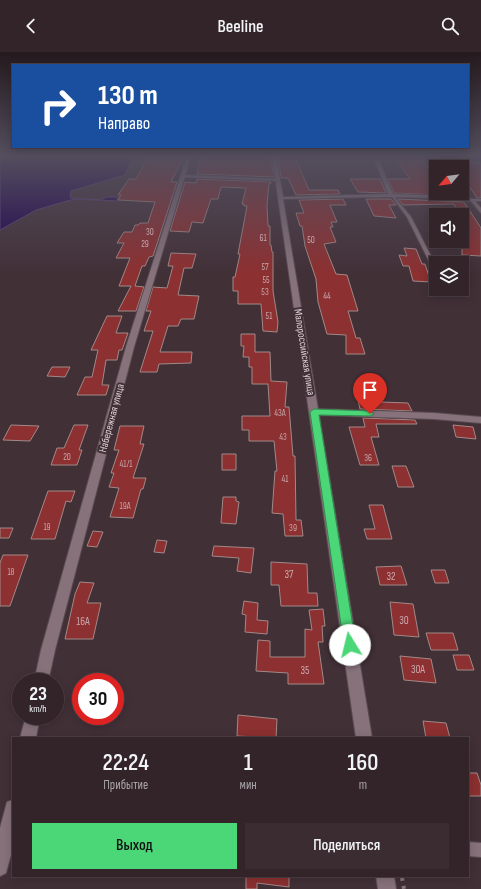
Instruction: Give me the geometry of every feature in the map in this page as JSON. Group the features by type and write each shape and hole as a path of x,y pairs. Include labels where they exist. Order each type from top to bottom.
{"street":[{"name":"Набережная улица","path":"43,673 130,347 177,195"},
{"path":"280,198 389,195"},
{"path":"393,195 447,197 470,200 481,212"},
{"name":"Малороссийская улица","path":"280,198 364,737"},
{"path":"314,412 434,416 481,420"},
{"path":"28,737 31,725"},
{"path":"0,868 12,813"},
{"path":"386,877 388,889"}],"lane":[{"path":"391,195 409,217 429,257"},
{"path":"470,200 481,200"},
{"path":"469,849 481,850"}],"path":[{"path":"402,877 404,889"}],"shaded area":[{"path":"0,195 70,195 71,198 101,200 107,197 118,197 116,201 74,199 36,210 0,230"}],"building":[{"path":"121,195 173,195 153,256 149,257 145,266 142,266 135,286 144,287 136,311 118,311 131,286 119,286 130,258 116,258 124,243 117,243 124,232 132,232 135,225 140,223 148,223 155,202 118,200"},
{"path":"181,195 219,195 218,199 211,199 203,223 192,222 189,232 170,231"},
{"path":"244,195 268,195 268,226 270,226 270,245 273,252 273,291 278,322 277,332 263,331 261,304 238,304 238,291 233,291 233,277 235,277 240,254 238,254 247,206 242,204"},
{"path":"475,195 481,195 481,198 477,198"},
{"path":"343,199 346,205 330,205 337,222 331,222 333,227 330,227 336,242 324,244 336,274 347,275 358,311 348,311 356,338 360,338 365,354 346,354 346,335 327,334 318,302 316,279 305,246 302,226 300,226 296,213 304,213 299,200"},
{"path":"366,199 391,199 396,205 389,205 396,218 374,216"},
{"path":"398,199 464,202 468,208 456,208 454,204 403,205"},
{"path":"469,210 481,228 481,256 462,255 462,248 469,248"},
{"path":"404,248 416,249 422,264 425,264 429,276 429,282 413,281 409,266 403,266 399,255 407,256"},
{"path":"171,253 196,254 192,268 184,268 178,295 199,296 194,319 181,319 178,326 168,326 160,352 192,352 191,363 159,364 157,372 140,372 153,331 144,331 151,311 146,311 153,287 167,288 173,266 168,266"},
{"path":"107,316 122,316 116,333 128,333 122,350 119,350 117,360 106,360 102,385 109,385 106,395 77,395 85,377 92,377 98,350 91,350"},
{"path":"241,334 255,334 255,352 270,352 271,381 287,382 285,407 289,407 293,456 295,456 296,520 301,520 303,536 285,536 283,514 272,513 275,471 277,471 274,441 249,441 249,430 242,430 242,416 270,416 268,384 252,384 252,367 249,367 249,357 243,357 244,346 241,346"},
{"path":"52,367 70,367 65,377 47,376"},
{"path":"360,383 375,383 381,402 408,403 412,411 360,409 357,396 364,396"},
{"path":"363,418 415,420 417,424 376,424 379,437 371,437 379,465 360,465 349,427 365,427"},
{"path":"11,425 39,426 30,441 3,440"},
{"path":"74,425 88,425 79,450 82,450 77,465 51,465 57,448 64,448"},
{"path":"453,425 473,427 476,439 456,437"},
{"path":"120,426 144,426 140,444 144,444 133,478 146,478 143,489 141,489 133,518 110,517 119,488 109,487 114,473 111,473 119,450 114,450"},
{"path":"222,454 236,454 236,470 222,470"},
{"path":"392,466 406,466 414,487 398,487"},
{"path":"48,491 75,491 71,502 66,501 55,539 31,539"},
{"path":"223,497 236,497 236,501 239,502 236,524 221,523"},
{"path":"369,505 383,505 392,539 367,539 364,529 375,529"},
{"path":"0,528 13,528 9,538 0,538"},
{"path":"93,531 103,532 97,547 87,546"},
{"path":"157,540 167,541 164,553 154,552"},
{"path":"214,546 254,548 251,573 237,571 239,558 212,556"},
{"path":"3,555 28,555 10,606 0,606 0,563"},
{"path":"271,562 307,564 308,593 317,593 318,606 281,606 279,585 271,585"},
{"path":"401,566 407,585 380,585 376,567"},
{"path":"431,570 445,570 449,583 435,583"},
{"path":"80,582 94,583 87,603 101,603 93,639 65,639 75,594"},
{"path":"244,601 258,603 257,620 268,621 267,634 245,632 246,615 242,614"},
{"path":"390,602 413,604 419,637 394,635"},
{"path":"323,609 325,626 322,626 323,642 318,642 324,684 288,684 288,673 256,671 258,640 270,641 270,657 305,657 305,629 312,630 309,610"},
{"path":"426,633 453,633 458,650 431,650"},
{"path":"453,655 469,655 474,670 457,670"},
{"path":"400,656 431,659 436,683 404,680"},
{"path":"238,715 277,719 276,737 237,736"},
{"path":"423,721 446,723 450,737 426,737"},
{"path":"469,773 477,773 481,785 481,796 469,796"},
{"path":"246,877 289,877 289,887 257,883 257,889 246,889"}],"route":[{"path":"350,645 314,412 370,414"}]}
